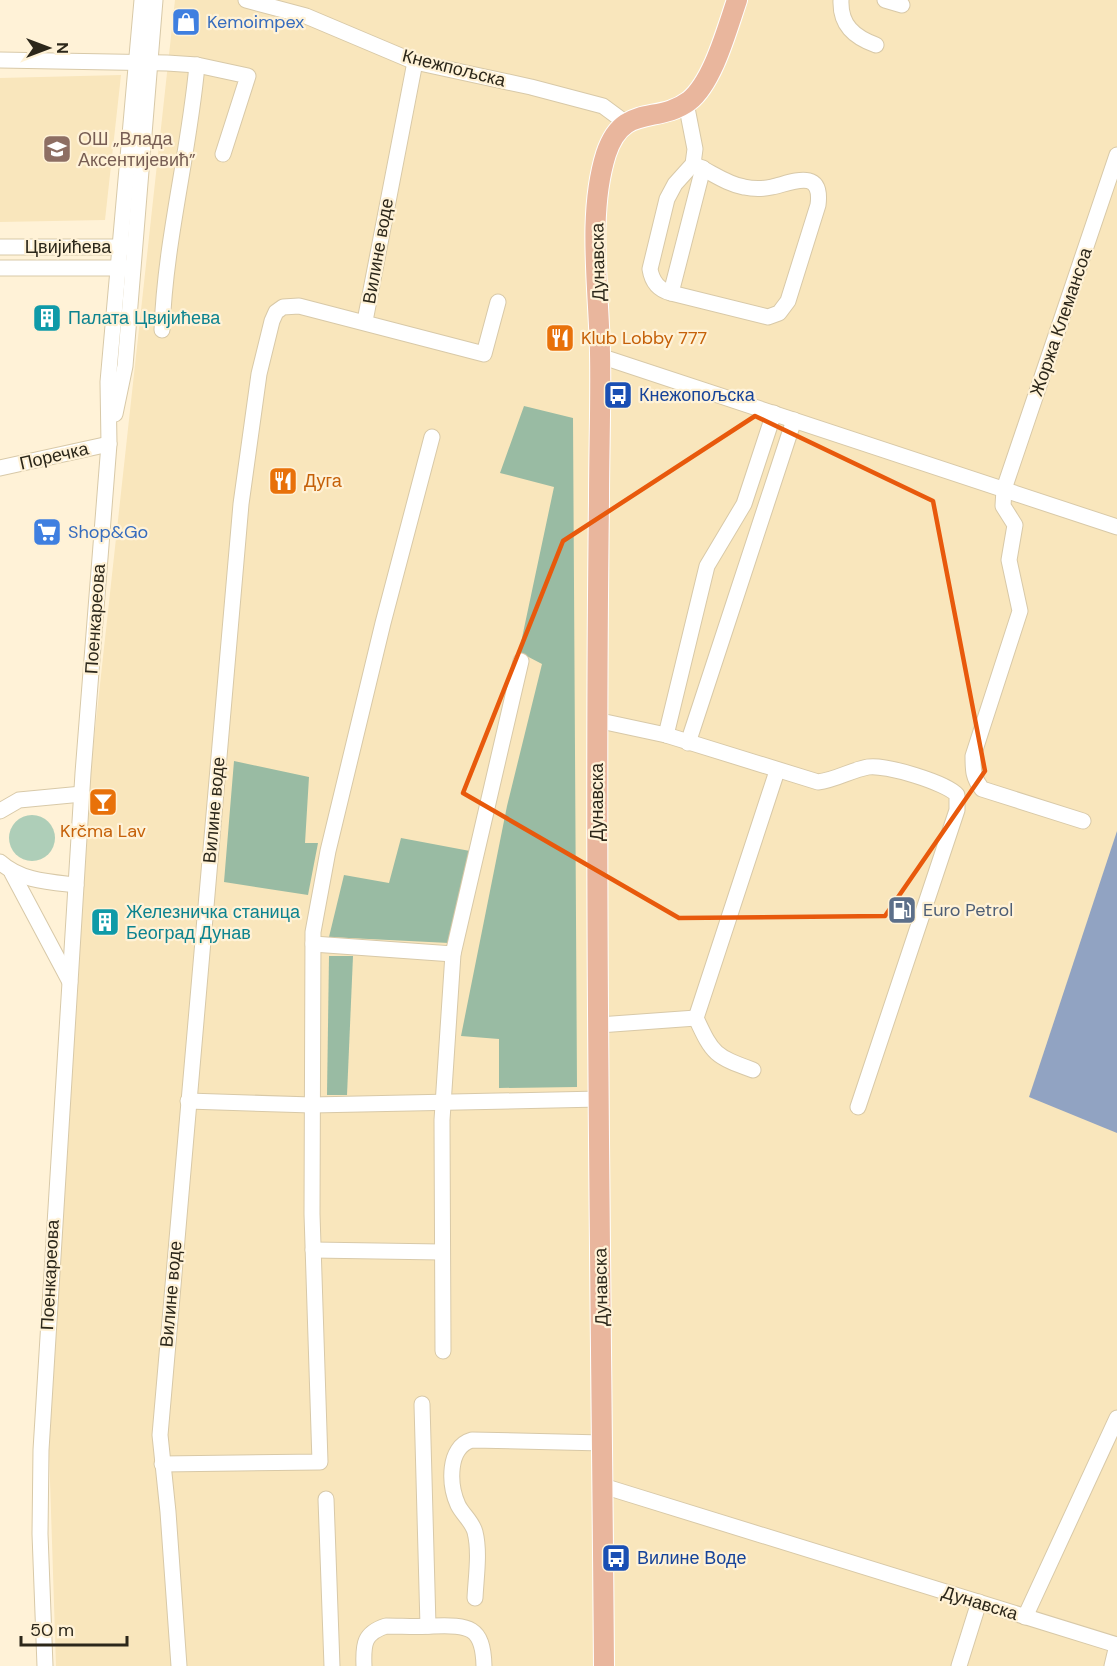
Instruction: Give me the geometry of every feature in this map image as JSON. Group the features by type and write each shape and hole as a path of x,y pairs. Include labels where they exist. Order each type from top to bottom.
{"main road":[{"path":"626,123 686,103 706,78 722,45 737,0"},
{"name":"Дунавска","path":"604,1666 596,720 600,356 597,236 600,186 608,149 626,123"}],"street":[{"path":"142,0 143,62"},
{"path":"143,62 155,0"},
{"name":"Кнежпољска","path":"246,0 306,16 415,62 567,96 607,108 626,123"},
{"path":"840,0 850,32 876,45"},
{"path":"885,0 902,5"},
{"path":"0,60 197,65 248,76 223,154"},
{"name":"Поенкареова","path":"45,1666 40,1534 41,1450 82,794 109,444 125,366 126,268 143,62"},
{"name":"Вилине воде","path":"179,1666 168,1504 162,1464 162,1404 241,504 259,374 272,321 276,312 283,307 299,306 364,321 415,62"},
{"path":"162,330 164,279 192,122 197,65"},
{"path":"671,293 698,166 686,103"},
{"name":"Жоржа Клемансоа","path":"1004,489 1117,154"},
{"path":"698,166 746,188 766,188 802,179 816,189 818,205 788,301 779,313 768,317 671,293 657,285 650,269 666,199 675,184 698,166"},
{"name":"Цвијићева","path":"0,247 128,247"},
{"name":"Цвијићева","path":"0,268 126,268"},
{"path":"364,321 488,355 498,302"},
{"path":"600,356 1117,527"},
{"path":"666,735 707,566 744,504 774,413"},
{"path":"688,742 794,420"},
{"path":"162,1464 320,1462 313,1250 313,944 328,851 382,623 432,437"},
{"name":"Поречка","path":"0,468 109,444"},
{"path":"1004,489 1003,506 1015,525 1009,560 1020,611 974,756 972,770 982,789 1083,821"},
{"path":"443,1351 441,1252 443,1102 453,954 521,661"},
{"path":"596,720 666,735 818,782 833,780 868,767 880,766 946,786 957,795 957,810 858,1107"},
{"path":"753,1070 722,1059 714,1053 696,1018 777,771"},
{"path":"0,812 19,800 82,794"},
{"path":"0,862 12,873 70,982"},
{"path":"12,873 38,880 76,885"},
{"path":"313,944 453,954"},
{"path":"599,1025 696,1018"},
{"path":"189,1101 312,1105 600,1099"},
{"path":"313,1250 441,1252"},
{"path":"422,1404 428,1626"},
{"path":"1025,1617 1117,1418"},
{"path":"475,1598 475,1532 454,1495 453,1459 457,1449 463,1443 472,1440 603,1443"},
{"name":"Дунавска","path":"603,1486 1117,1645"},
{"path":"326,1499 332,1666"},
{"path":"959,1666 979,1602"},
{"path":"364,1666 363,1647 367,1636 375,1630 386,1626 462,1625 478,1635 484,1647 484,1666"},
{"path":"1112,1666 1117,1645"}],"highlighted area":[{"path":"755,416 933,501 985,771 885,916 679,918 463,793 563,541"}],"shaded area":[{"path":"175,0 1117,0 1117,1666 56,1666 49,1449 87,803"},
{"name":"ОШ „Влада Аксентијевић”","path":"121,75 105,220 0,222 0,78"}],"green space":[{"path":"524,406 573,418 577,1087 499,1088 499,1039 461,1036 507,806 542,664 519,652 554,487 500,473"},
{"path":"234,761 309,777 305,843 318,843 308,895 224,882"},
{"path":"32,815 48,822 55,838 48,854 32,861 16,854 9,838 16,822"},
{"path":"401,838 470,851 449,943 329,937 344,875 389,883"},
{"path":"329,956 353,956 347,1095 327,1095"}],"water":[{"path":"1117,831 1117,1133 1029,1097"}],"place":[{"name":"Kemoimpex","path":"186,22"},
{"name":"ОШ „Влада Аксентијевић”","path":"57,149"},
{"name":"Палата Цвијићева","path":"47,318"},
{"name":"Klub Lobby 777","path":"560,338"},
{"name":"Кнежопољска","path":"618,395"},
{"name":"Дуга","path":"283,481"},
{"name":"Shop&Go","path":"47,532"},
{"name":"Krčma Lav","path":"103,802"},
{"name":"Euro Petrol","path":"902,910"},
{"name":"Железничка станица Београд Дунав","path":"105,922"},
{"name":"Вилине Воде","path":"616,1558"}]}
